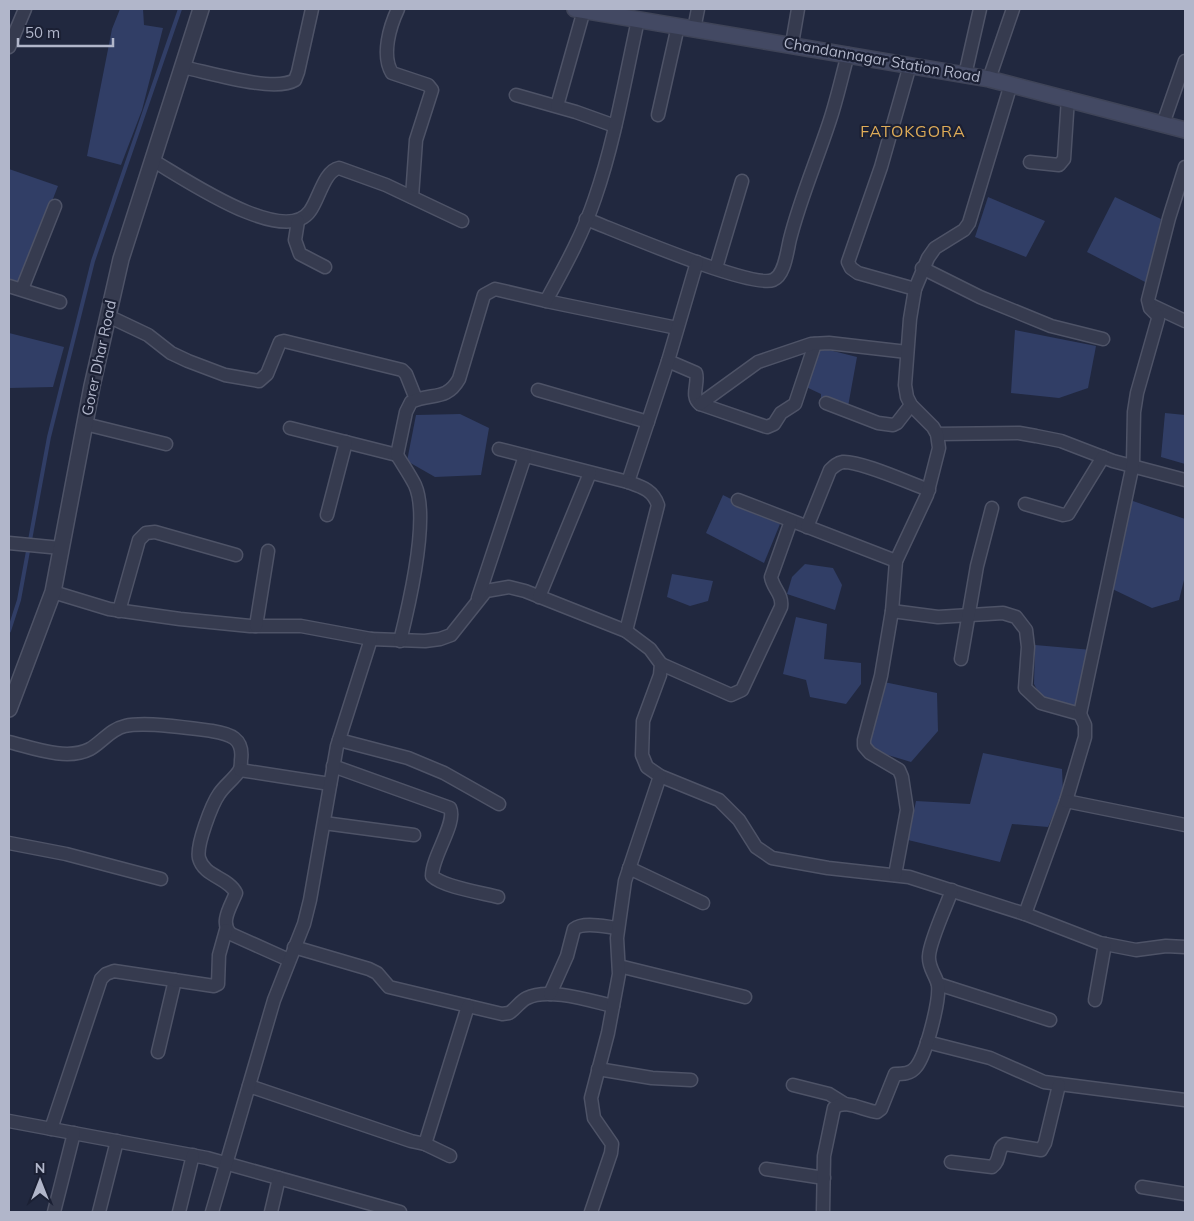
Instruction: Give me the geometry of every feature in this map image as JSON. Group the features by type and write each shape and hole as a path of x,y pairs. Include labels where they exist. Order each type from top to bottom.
{"main road":[{"name":"Chandannagar Station Road","path":"580,9 989,79 1068,98 1185,130"}],"street":[{"path":"9,47 25,9"},
{"name":"Gorer Dhar Road","path":"9,709 53,592 85,424 121,259 201,9"},
{"path":"182,67 256,82 289,83 295,80 298,72 312,9"},
{"path":"398,9 388,46 388,67 392,73 432,86 416,140 412,197"},
{"path":"557,106 580,9"},
{"path":"694,29 698,9"},
{"path":"792,44 798,9"},
{"path":"965,75 980,9"},
{"path":"989,79 1013,9"},
{"path":"546,302 566,264 595,199 615,126 638,20"},
{"path":"658,115 678,26"},
{"path":"586,219 696,262 756,281 774,280 778,276 796,214 830,120 848,54"},
{"path":"1163,124 1185,61"},
{"path":"910,65 881,167 848,262 851,268 858,272 915,289"},
{"path":"895,875 907,810 902,777 899,770 870,753 864,746 868,721 881,676 892,611 896,562 928,490 939,448 937,434 910,405 905,385 915,289 922,268 935,248 964,230 970,223 1010,84"},
{"path":"516,95 557,106 615,126"},
{"path":"1030,162 1058,164 1064,159 1068,98"},
{"path":"152,160 242,211 272,221 288,223 298,221 307,215 316,203 329,173 333,169 344,169 412,197 462,221"},
{"path":"1025,914 1066,801 1085,737 1085,725 1080,714 1133,464 1134,412 1137,393 1158,319 1149,304 1169,218 1185,167"},
{"path":"716,268 742,182"},
{"path":"22,289 55,206"},
{"path":"298,221 295,240 300,254 325,267"},
{"path":"628,482 668,362 696,262"},
{"path":"922,268 973,294 1051,326 1103,339"},
{"path":"9,286 60,302"},
{"path":"397,456 406,412 411,402 416,399 445,394 454,388 459,379 484,295 489,291 495,289 546,302 677,328"},
{"path":"1149,304 1185,321"},
{"path":"108,316 148,335 172,353 225,375 259,381 267,374 280,342 284,340 402,370 406,374 416,399"},
{"path":"700,404 758,362 815,344 830,343 907,352"},
{"path":"668,362 696,373 695,395 696,400 700,404 760,425 771,426 781,413 795,404 815,344"},
{"path":"538,390 648,422"},
{"path":"826,403 885,425 897,423 910,405"},
{"path":"85,424 166,444"},
{"path":"290,428 397,456 416,486 419,513 418,551 400,641"},
{"path":"937,434 1019,433 1062,441 1103,457 1185,480"},
{"path":"327,515 346,442"},
{"path":"499,449 628,482 646,489 655,496 658,505 626,631"},
{"path":"477,600 525,456"},
{"path":"1025,504 1063,515 1068,514 1103,457"},
{"path":"806,527 830,470 835,464 842,462 870,469 928,490"},
{"path":"539,597 590,472"},
{"path":"738,500 896,562"},
{"path":"961,659 968,616 992,508"},
{"path":"53,592 119,611 256,626 302,626 371,639 400,641 440,640 451,635 486,591 509,587 626,631 650,649 660,664 731,695 742,690 781,607 781,596 772,584 771,577 791,521"},
{"path":"119,611 139,540 146,533 155,532 236,554"},
{"path":"9,543 61,548"},
{"path":"256,626 268,551"},
{"path":"892,611 938,617 1003,613 1016,617 1026,630 1028,647 1025,688 1041,703 1080,714"},
{"path":"212,1212 288,960 304,924 339,740 371,639"},
{"path":"660,664 660,675 643,721 642,755 647,768 660,776 719,800 739,820 756,847 772,858 828,868 895,875 952,890 1025,914 1105,944 1136,950 1166,946 1185,948"},
{"path":"9,742 37,749 76,753 90,748 116,729 125,726 202,730 221,733 238,739 242,747 240,770 219,794 211,809 199,848 199,857 204,868 232,886 236,893 225,923 226,930 220,956 218,984 214,986 114,971 106,974 101,979 52,1129"},
{"path":"339,740 408,758 444,773 499,804"},
{"path":"333,766 450,808 451,819 439,846 432,876 436,880 447,884 498,897"},
{"path":"240,770 330,784"},
{"path":"591,1212 611,1153 612,1144 594,1118 591,1109 591,1098 613,1006 619,966 618,928 625,881 660,776"},
{"path":"1066,801 1185,825"},
{"path":"324,823 414,835"},
{"path":"9,843 66,854 161,879"},
{"path":"629,868 703,903"},
{"path":"793,1085 836,1096 845,1104 869,1112 877,1112 881,1109 890,1081 895,1074 910,1072 916,1067 927,1042 937,996 938,984 930,970 928,955 952,890"},
{"path":"550,994 567,956 574,929 578,926 618,928"},
{"path":"226,930 288,960"},
{"path":"1095,1000 1105,944"},
{"path":"294,947 369,969 377,973 389,986 502,1014 509,1013 524,999 532,995 550,994 613,1006"},
{"path":"619,966 746,997"},
{"path":"158,1052 175,980"},
{"path":"938,984 1050,1020"},
{"path":"425,1144 468,1006"},
{"path":"927,1042 990,1058 1044,1082 1185,1100"},
{"path":"598,1069 652,1078 691,1080"},
{"path":"951,1162 992,1167 998,1161 1003,1144 1036,1150 1044,1148 1059,1085"},
{"path":"249,1086 410,1141 425,1144 450,1156"},
{"path":"823,1212 824,1156 832,1114 838,1105 845,1104"},
{"path":"9,1121 193,1155 400,1212"},
{"path":"54,1212 74,1133"},
{"path":"99,1212 117,1141"},
{"path":"179,1212 193,1155"},
{"path":"766,1169 824,1178"},
{"path":"271,1212 279,1178"},
{"path":"1142,1187 1185,1194"}],"water":[{"path":"120,9 143,9 144,25 163,28 142,110 121,165 87,156 112,29"},
{"path":"9,169 58,186 19,285 9,281"},
{"path":"988,197 1045,221 1026,257 975,237"},
{"path":"1115,197 1161,219 1147,283 1087,252"},
{"path":"1015,330 1096,346 1088,388 1059,398 1011,393"},
{"path":"9,333 64,347 53,387 9,388"},
{"path":"817,347 857,357 847,412 821,405 821,394 804,386"},
{"path":"1165,413 1185,415 1185,464 1161,457"},
{"path":"460,414 489,428 481,475 435,477 407,461 416,415"},
{"path":"723,495 780,524 764,563 706,533"},
{"path":"1130,500 1185,519 1185,576 1179,600 1152,608 1104,585"},
{"path":"805,564 833,568 842,585 835,610 787,594 792,577"},
{"path":"672,574 713,581 708,601 690,606 667,597"},
{"path":"796,617 827,624 824,659 861,663 861,684 846,704 810,697 806,680 783,674"},
{"path":"1035,645 1092,650 1080,708 1041,697 1034,684"},
{"path":"884,682 937,693 938,731 911,762 868,749"},
{"path":"983,753 1062,769 1063,793 1048,827 1012,824 1000,862 908,840 916,801 970,804"}],"waterway":[{"path":"9,631 19,600 49,437 93,261 180,9"}],"district":[{"name":"FATOKGORA","path":"913,131"}]}
